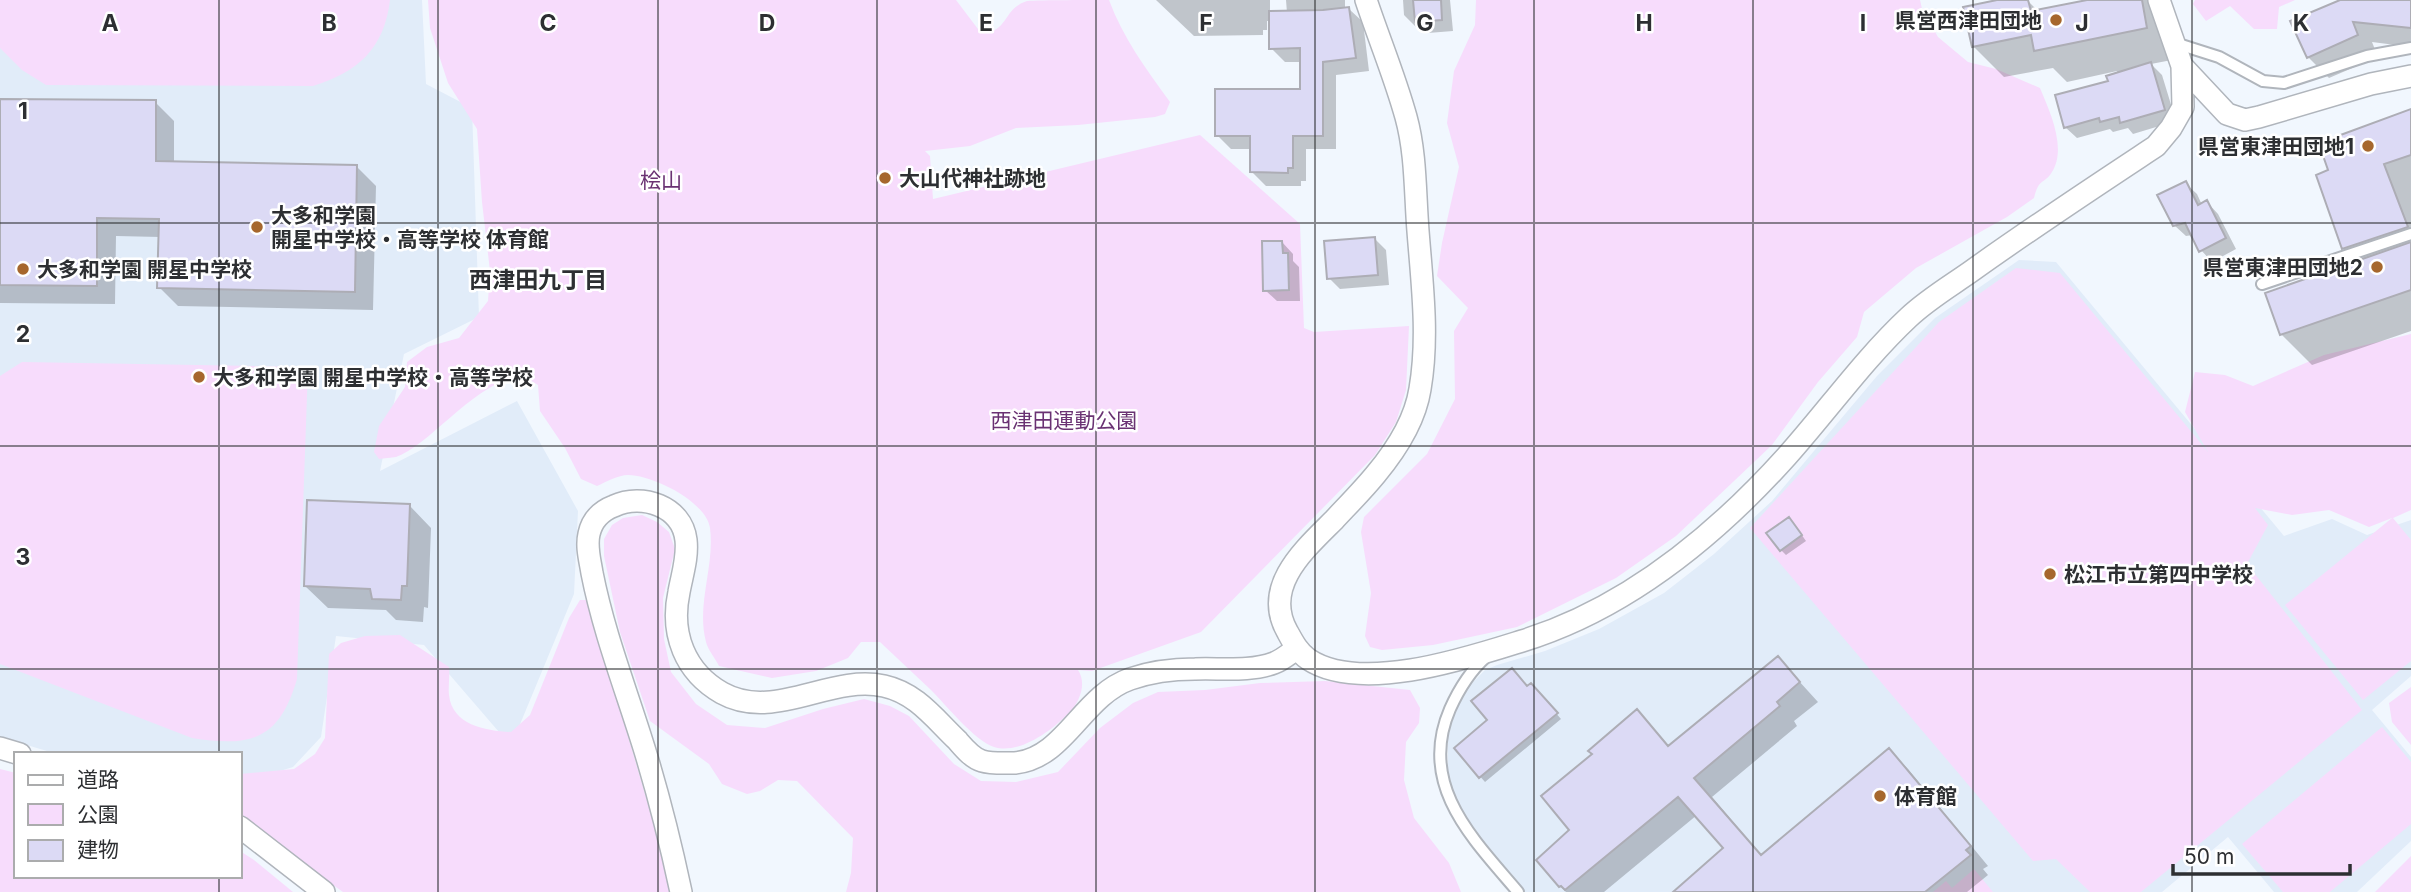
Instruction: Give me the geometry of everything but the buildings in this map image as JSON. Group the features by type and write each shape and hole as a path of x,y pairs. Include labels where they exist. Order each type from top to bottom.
{"street":[{"path":"1366,0 1407,120 1413,165 1424,323 1420,393 1402,439 1380,470 1303,550 1288,570 1280,592 1280,609 1282,622 1296,649 1310,661 1331,668 1381,673 1423,668 1494,650 1566,625 1610,604 1661,571 1747,499 1871,356 1912,314 2021,235 2156,146 2183,107 2182,65"},
{"path":"2159,0 2182,65 2227,114 2245,120 2371,84 2411,76"},
{"path":"681,892 646,754 598,600 587,550 593,522 616,504 630,501 654,503 668,510 683,527 687,551 677,607 678,635 690,667 723,694 741,701 761,703 863,683 885,686 908,694 926,708 969,753 981,761 1020,762 1041,755 1060,742 1076,720 1109,690 1129,680 1191,669 1262,667 1278,662 1296,649"},
{"path":"242,829 324,892"}],"lane":[{"path":"2172,42 2219,57 2263,81 2284,83 2367,56 2411,48"},
{"path":"2262,284 2411,234"},
{"path":"1494,650 1471,670 1443,725 1440,750 1442,777 1451,804 1467,832 1518,892"}],"shaded area":[{"name":"大多和学園 開星中学校・高等学校","path":"0,0 422,0 426,84 472,108 479,317 404,354 380,471 517,401 578,511 574,594 511,746 424,645 336,636 321,737 293,767 251,780 242,780 242,752 50,752 0,737"},
{"name":"松江市立第四中学校","path":"2019,260 2056,262 2284,536 2332,519 2367,535 2411,520 2411,676 2372,710 2411,757 2411,841 2357,892 2274,892 2228,837 2162,892 1525,892 1467,823 1455,801 1448,779 1448,738 1451,724 1460,700 1470,685 1485,670 1545,651 1599,629 1664,593 1714,554 1772,501 1877,376 1935,318"}],"green space":[{"path":"0,0 390,0 382,32 366,56 343,74 313,86 46,85 22,70 0,48"},
{"path":"428,0 956,0 981,33 996,29 1013,9 1027,1 1109,0 1128,40 1170,102 1165,114 1078,125 1016,128 970,146 925,151 930,156 933,199 1200,135 1300,224 1304,328 1314,332 1409,326 1406,390 1396,422 1375,455 1201,632 1092,671 1078,670 1082,686 1073,709 1054,727 1025,744 1004,749 978,738 880,642 861,642 848,658 816,671 772,678 719,666 707,645 704,628 704,599 711,542 706,518 689,499 650,479 624,475 597,486 581,479 565,448 540,411 538,385 522,378 504,381 485,390 466,404 412,449 396,457 379,459 374,452 379,426 405,387 407,362 427,347 459,338 488,301 490,271 477,129 448,83 430,28"},
{"path":"1476,0 1920,0 1922,9 1938,37 1968,62 1996,69 2040,88 2055,130 2058,152 2052,172 2040,184 2034,198 2007,217 1916,268 1864,312 1857,337 1818,382 1772,445 1676,536 1616,578 1517,627 1433,645 1382,650 1370,647 1365,636 1371,593 1361,532 1364,517 1427,454 1455,399 1454,331 1468,308 1437,276 1459,167 1447,123 1454,71 1475,25"},
{"path":"2195,0 2295,0 2279,7 2277,29 2254,29 2230,6 2206,21 2193,4"},
{"path":"2016,268 2060,273 2208,452 2185,412 2195,372 2225,375 2253,386 2324,355 2411,334 2411,510 2393,518 2411,540 2411,661 2363,700 2285,605 2392,518 2369,527 2329,510 2292,515 2255,508 2268,525 2247,564 2362,710 2141,892 2090,892 2056,859 2033,861 1750,528 1939,322"},
{"path":"22,362 308,367 297,679 281,716 260,735 246,740 230,741 192,738 0,664 0,376"},
{"path":"642,515 669,532 675,549 663,598 664,639 671,672 696,704 727,725 765,728 864,699 890,706 909,716 954,764 981,781 1016,782 1058,772 1100,728 1133,703 1158,692 1205,690 1260,683 1325,681 1410,690 1420,708 1419,723 1406,742 1404,780 1414,818 1449,863 1461,892 846,892 851,873 853,838 797,781 778,780 760,791 747,794 722,784 709,764 650,721 620,632 604,556 604,539 612,525 623,518"},
{"path":"580,600 588,600 657,835 669,892 343,892 242,820 242,774 294,769 315,754 325,738 329,654 341,643 365,636 400,635 449,667 452,705 463,720 481,728 511,732 530,715 569,618"},
{"path":"2411,687 2411,745 2392,722 2389,703"},
{"path":"2382,727 2411,762 2411,824 2330,892 2283,892 2242,844"},
{"path":"0,769 14,772 14,878 242,878 242,852 293,892 0,892"},
{"path":"2411,856 2411,892 2375,892"},
{"path":"1974,869 1993,892 1933,892 1946,881 1952,888"}],"place":[{"name":"県営西津田団地","path":"2056,20"},
{"name":"県営東津田団地1","path":"2368,146"},
{"name":"大山代神社跡地","path":"885,178"},
{"name":"大多和学園 開星中学校・高等学校 体育館","path":"257,227"},
{"name":"県営東津田団地2","path":"2377,267"},
{"name":"大多和学園 開星中学校","path":"23,269"},
{"name":"大多和学園 開星中学校・高等学校","path":"199,377"},
{"name":"松江市立第四中学校","path":"2050,574"},
{"name":"体育館","path":"1880,796"}],"district":[{"name":"西津田九丁目","path":"538,280"}],"park label":[{"name":"桧山","path":"661,180"},
{"name":"西津田運動公園","path":"1064,420"}]}
